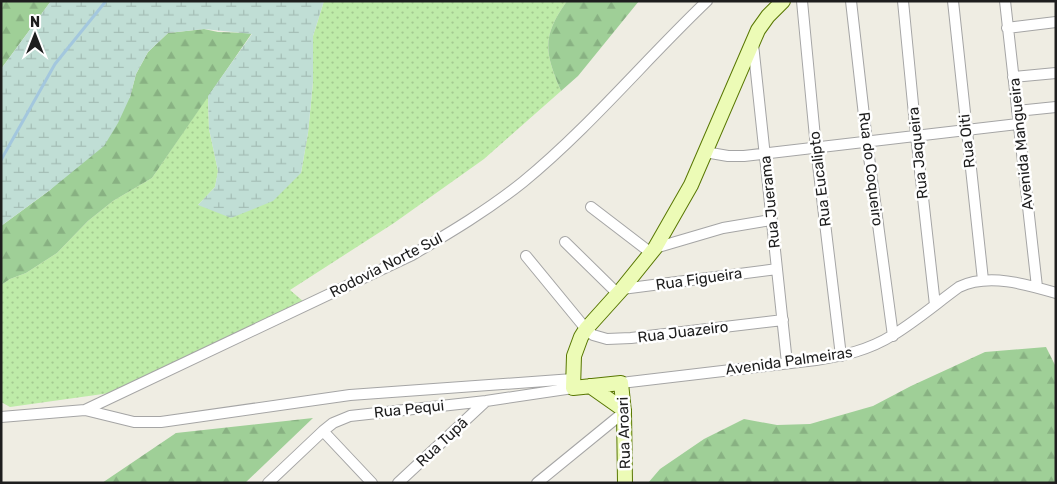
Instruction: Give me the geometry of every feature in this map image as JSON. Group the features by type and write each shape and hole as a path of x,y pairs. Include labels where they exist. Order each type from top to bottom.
{"street":[{"name":"Rodovia Norte Sul","path":"1,418 85,410 412,255 455,230 493,205 588,123 649,58 707,1"},
{"path":"573,383 572,366 576,346 586,329 653,251 691,185 752,40 762,23 783,1"},
{"name":"Rua Eucalipto","path":"802,1 816,148 841,356"},
{"name":"Rua do Coqueiro","path":"851,1 866,142 893,336"},
{"name":"Rua Jaqueira","path":"903,1 935,305"},
{"name":"Rua Oiti","path":"953,1 983,280"},
{"name":"Avenida Mangueira","path":"1005,1 1037,287"},
{"path":"1008,28 1056,22"},
{"name":"Rua Juerama","path":"752,40 787,364"},
{"path":"1014,77 1056,73"},
{"path":"1017,111 1056,107"},
{"path":"705,152 735,156 764,154 1018,124"},
{"path":"591,207 653,251"},
{"path":"653,251 723,228 771,220"},
{"path":"565,242 620,291"},
{"path":"526,256 586,329"},
{"name":"Rua Figueira","path":"620,291 777,269"},
{"name":"Avenida Palmeiras","path":"621,383 787,364 841,356 859,351 893,336 959,287 968,283 983,280 1037,287 1056,293"},
{"name":"Rua Juazeiro","path":"586,329 593,335 607,339 631,338 783,320"},
{"path":"85,410 134,422 161,422 350,395 573,383 610,376 621,383"},
{"path":"573,383 590,386 621,383"},
{"name":"Rua Pequi","path":"268,483 324,431 333,424 350,416 486,401 573,383"},
{"name":"Rua Aroari","path":"621,383 624,411 625,483"},
{"path":"537,483 624,411 590,386"},
{"name":"Rua Tupã","path":"398,483 486,401"},
{"path":"324,431 372,483"}],"green space":[{"path":"1,1 51,1 1,69"},
{"path":"51,1 324,1 313,36 313,82 308,133 301,173 273,201 231,218 198,205 215,187 218,171 209,129 208,96 252,34 204,29 168,33 148,52 136,74 130,97 118,123 104,146 50,190 1,226 1,69"},
{"path":"324,1 567,1 553,25 548,45 552,66 561,91 484,159 394,223 290,290 304,302 110,393 10,407 1,402 1,285 10,279 26,273 57,253 88,221 113,201 152,178 208,96 209,129 218,171 215,187 198,205 301,173 308,133 313,82 313,36"},
{"path":"567,1 639,1 578,76 561,91 552,66 548,45 553,25"},
{"path":"204,29 218,32 252,33 152,178 113,201 88,221 57,253 26,273 10,279 1,285 1,226 50,190 130,97 136,74 148,52 168,33"},
{"path":"1046,347 1056,367 1056,483 648,483 660,469 704,439 744,419 777,425 810,424 873,406 911,386 985,352"},
{"path":"313,418 245,483 102,483 176,433"}],"waterway":[{"path":"1,160 55,64 106,1"}]}
